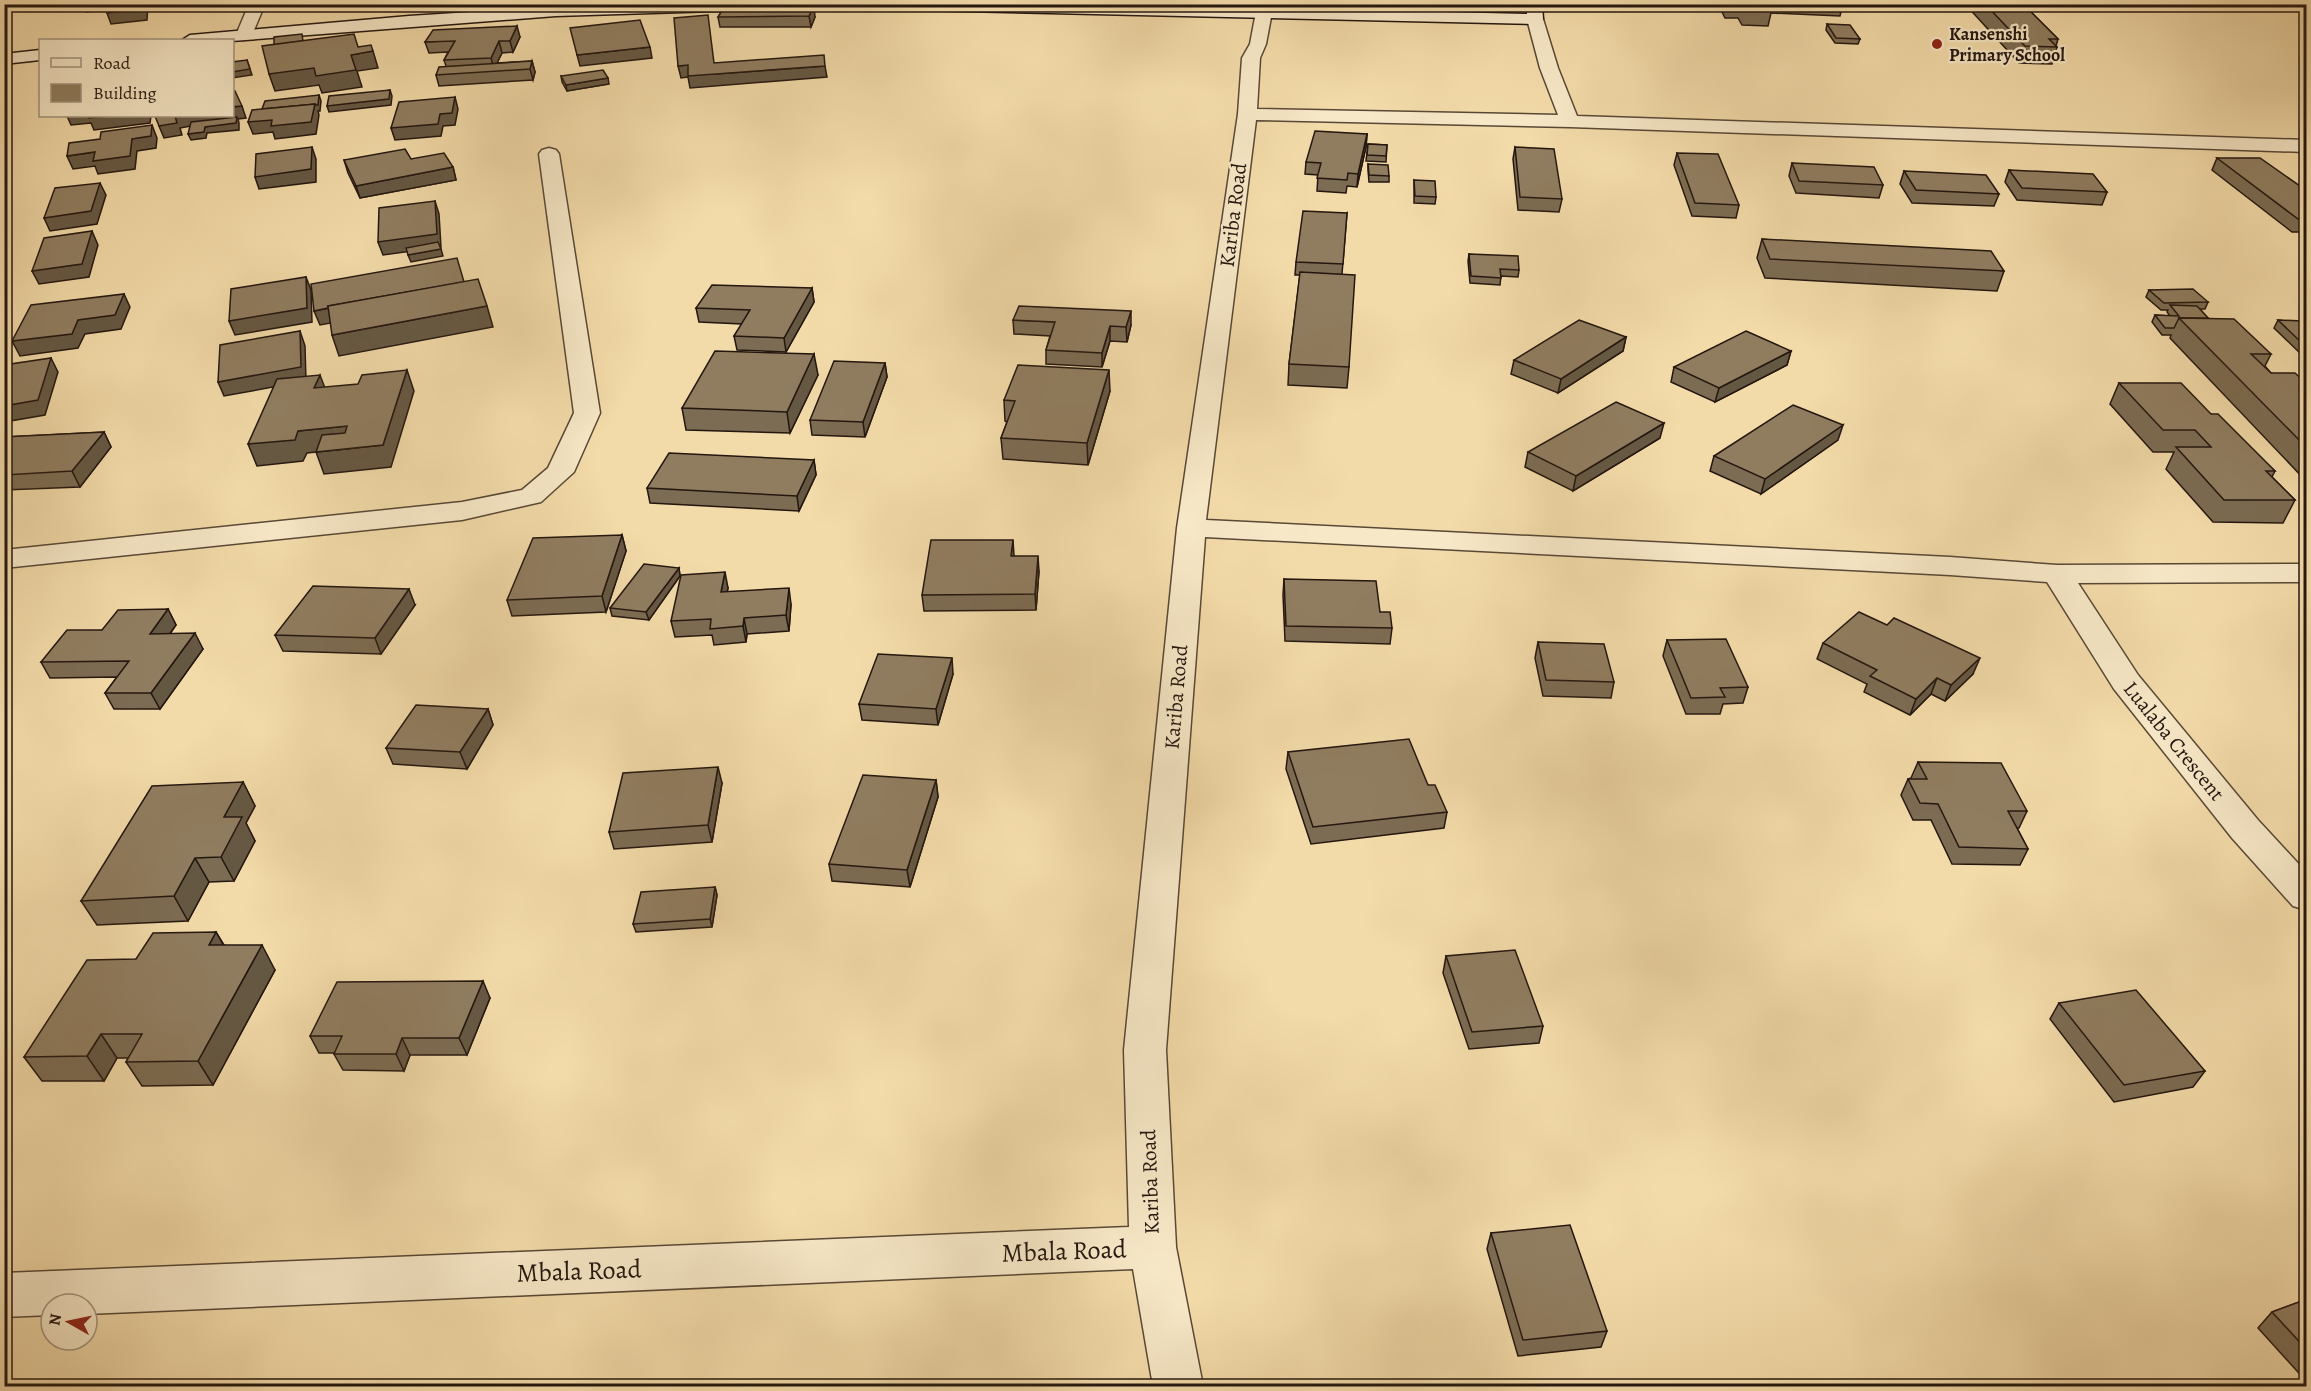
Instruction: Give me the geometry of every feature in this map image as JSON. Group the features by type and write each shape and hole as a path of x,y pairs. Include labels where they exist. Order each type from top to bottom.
{"street":[{"path":"244,35 257,4"},
{"path":"201,39 663,6 777,4"},
{"path":"875,4 1264,12 1535,12 1550,68 1569,121"},
{"name":"Kariba Road","path":"1178,1386 1153,1247 1145,1050 1191,528 1247,114 1251,58 1258,44 1264,12"},
{"path":"4,59 39,56"},
{"path":"1247,114 1569,121 2307,146"},
{"path":"4,559 462,511 531,496 560,472 587,413 549,154"},
{"path":"1191,528 1950,566 2057,574 2307,573"},
{"name":"Lualaba Crescent","path":"2057,574 2126,682 2245,828 2307,896"},
{"name":"Mbala Road","path":"4,1295 1153,1247"}],"building":[{"path":"108,4 143,4 142,9 107,13"},
{"path":"1743,4 1768,4 1771,10 1746,10"},
{"path":"1985,4 2023,4 2058,39 2049,39 2057,47 2025,46"},
{"path":"725,6 814,6 809,16 718,17"},
{"path":"708,15 714,63 824,55 825,66 688,76 688,65 678,66 674,18"},
{"path":"640,20 650,47 577,55 570,28"},
{"path":"1827,24 1850,25 1860,39 1836,38"},
{"path":"517,26 510,41 499,41 491,58 444,60 455,41 425,42 433,30"},
{"path":"302,34 303,41 274,45 274,37"},
{"path":"354,34 358,47 371,45 373,51 351,55 356,70 316,76 314,68 269,74 262,46"},
{"path":"247,60 250,69 234,72 234,62"},
{"path":"532,61 530,69 436,75 439,67"},
{"path":"603,70 608,78 566,85 561,76"},
{"path":"390,90 389,99 327,106 329,96"},
{"path":"235,91 242,106 234,107"},
{"path":"319,95 318,105 262,109 265,101"},
{"path":"455,97 452,113 440,114 438,124 391,128 399,102"},
{"path":"315,104 311,122 271,126 272,120 248,122 252,110"},
{"path":"155,117 175,117 177,123 159,126"},
{"path":"237,117 236,123 205,127 204,132 188,134 191,122"},
{"path":"152,125 151,136 132,139 130,156 93,161 95,152 67,156 69,143 100,139 101,132"},
{"path":"1315,131 1367,134 1358,174 1348,173 1347,180 1317,178 1321,163 1306,162"},
{"path":"1368,144 1387,145 1386,156 1367,155"},
{"path":"312,147 311,169 255,177 256,154"},
{"path":"1515,147 1554,149 1562,199 1520,197"},
{"path":"405,149 411,159 444,153 453,167 356,186 344,160"},
{"path":"1677,153 1718,154 1739,205 1695,203"},
{"path":"2217,158 2260,158 2307,191 2307,219 2298,219"},
{"path":"1792,163 1874,167 1883,185 1799,181"},
{"path":"1368,164 1388,165 1389,176 1369,175"},
{"path":"2009,170 2093,174 2107,192 2022,188"},
{"path":"1904,171 1986,175 1999,194 1916,190"},
{"path":"1414,180 1435,181 1436,197 1415,196"},
{"path":"100,183 91,211 44,218 55,188"},
{"path":"435,201 437,234 378,242 379,208"},
{"path":"1303,211 1347,213 1343,264 1296,262"},
{"path":"92,231 82,264 32,271 44,238"},
{"path":"1762,239 1991,251 2004,271 1770,259"},
{"path":"438,242 441,249 408,255 406,248"},
{"path":"1469,254 1518,256 1519,270 1500,269 1501,278 1471,276"},
{"path":"457,258 464,282 328,306 328,308 314,311 311,284"},
{"path":"1300,272 1355,275 1349,367 1289,364"},
{"path":"306,277 307,308 229,321 231,289"},
{"path":"478,279 487,306 332,335 328,306"},
{"path":"712,285 812,288 784,338 734,336 750,310 696,308"},
{"path":"2193,289 2208,302 2164,303 2149,290"},
{"path":"124,294 115,315 78,320 72,334 12,341 31,305"},
{"path":"2170,305 2197,306 2208,318 2179,318 2174,328 2165,328 2155,315 2179,316"},
{"path":"1019,306 1131,311 1126,327 1110,326 1102,353 1046,350 1055,322 1013,320"},
{"path":"2179,318 2234,319 2271,354 2251,354 2271,373 2295,373 2307,384 2307,448"},
{"path":"1579,320 1626,337 1561,379 1514,360"},
{"path":"2278,320 2303,321 2307,324 2307,347 2305,346"},
{"path":"300,331 301,367 218,382 220,345"},
{"path":"1746,331 1791,351 1719,388 1674,367"},
{"path":"715,351 814,354 787,412 682,408"},
{"path":"51,358 38,400 4,406 4,365"},
{"path":"834,361 885,363 863,422 810,420"},
{"path":"1018,365 1109,370 1087,443 1001,438 1015,401 1004,400"},
{"path":"407,370 383,445 316,452 322,435 345,433 347,426 298,431 295,440 248,444 277,379 320,375 314,388 358,384 362,375"},
{"path":"2119,383 2181,383 2211,414 2218,414 2275,471 2266,471 2295,500 2224,500 2176,447 2211,447 2195,430 2163,430"},
{"path":"1616,402 1664,423 1576,476 1528,452"},
{"path":"1793,405 1843,425 1765,479 1714,456"},
{"path":"104,432 72,471 4,475 4,437"},
{"path":"669,453 814,460 797,496 647,488"},
{"path":"622,535 602,596 507,600 533,538"},
{"path":"931,540 1013,540 1011,556 1038,556 1035,594 922,595"},
{"path":"644,564 679,568 646,612 610,608"},
{"path":"725,572 721,592 789,588 786,615 744,618 743,626 710,629 711,619 671,621 681,575"},
{"path":"1284,579 1376,581 1380,612 1390,612 1392,628 1286,626"},
{"path":"313,586 409,589 375,638 275,635"},
{"path":"168,609 150,634 195,633 151,693 105,693 129,661 41,662 67,630 102,630 118,610"},
{"path":"1859,612 1887,625 1894,618 1980,658 1951,685 1937,678 1916,699 1870,676 1877,670 1823,643"},
{"path":"1726,639 1748,687 1720,688 1725,697 1691,698 1667,640"},
{"path":"1538,642 1604,644 1614,682 1546,680"},
{"path":"878,654 952,658 936,709 859,704"},
{"path":"416,705 488,709 460,752 386,748"},
{"path":"1409,739 1428,785 1435,785 1447,812 1313,827 1288,752"},
{"path":"1918,762 2001,763 2027,811 2008,811 2028,849 1959,847 1938,804 1920,803 1908,779 1927,779"},
{"path":"718,767 708,825 609,832 623,773"},
{"path":"863,775 936,780 907,870 829,864"},
{"path":"243,782 224,817 242,817 221,857 195,858 174,896 81,901 152,786"},
{"path":"715,887 710,919 633,924 641,892"},
{"path":"216,932 209,945 262,945 198,1061 126,1062 142,1034 101,1034 87,1056 24,1057 87,960 136,959 153,933"},
{"path":"1515,950 1543,1026 1472,1032 1446,956"},
{"path":"483,981 459,1038 402,1038 396,1054 334,1054 342,1036 310,1036 337,982"},
{"path":"2136,990 2205,1071 2124,1085 2059,1003"},
{"path":"1570,1225 1607,1331 1523,1340 1491,1233"},
{"path":"2307,1299 2307,1350 2272,1312"}],"place":[{"name":"Kansenshi Primary School","path":"1937,44"}]}
